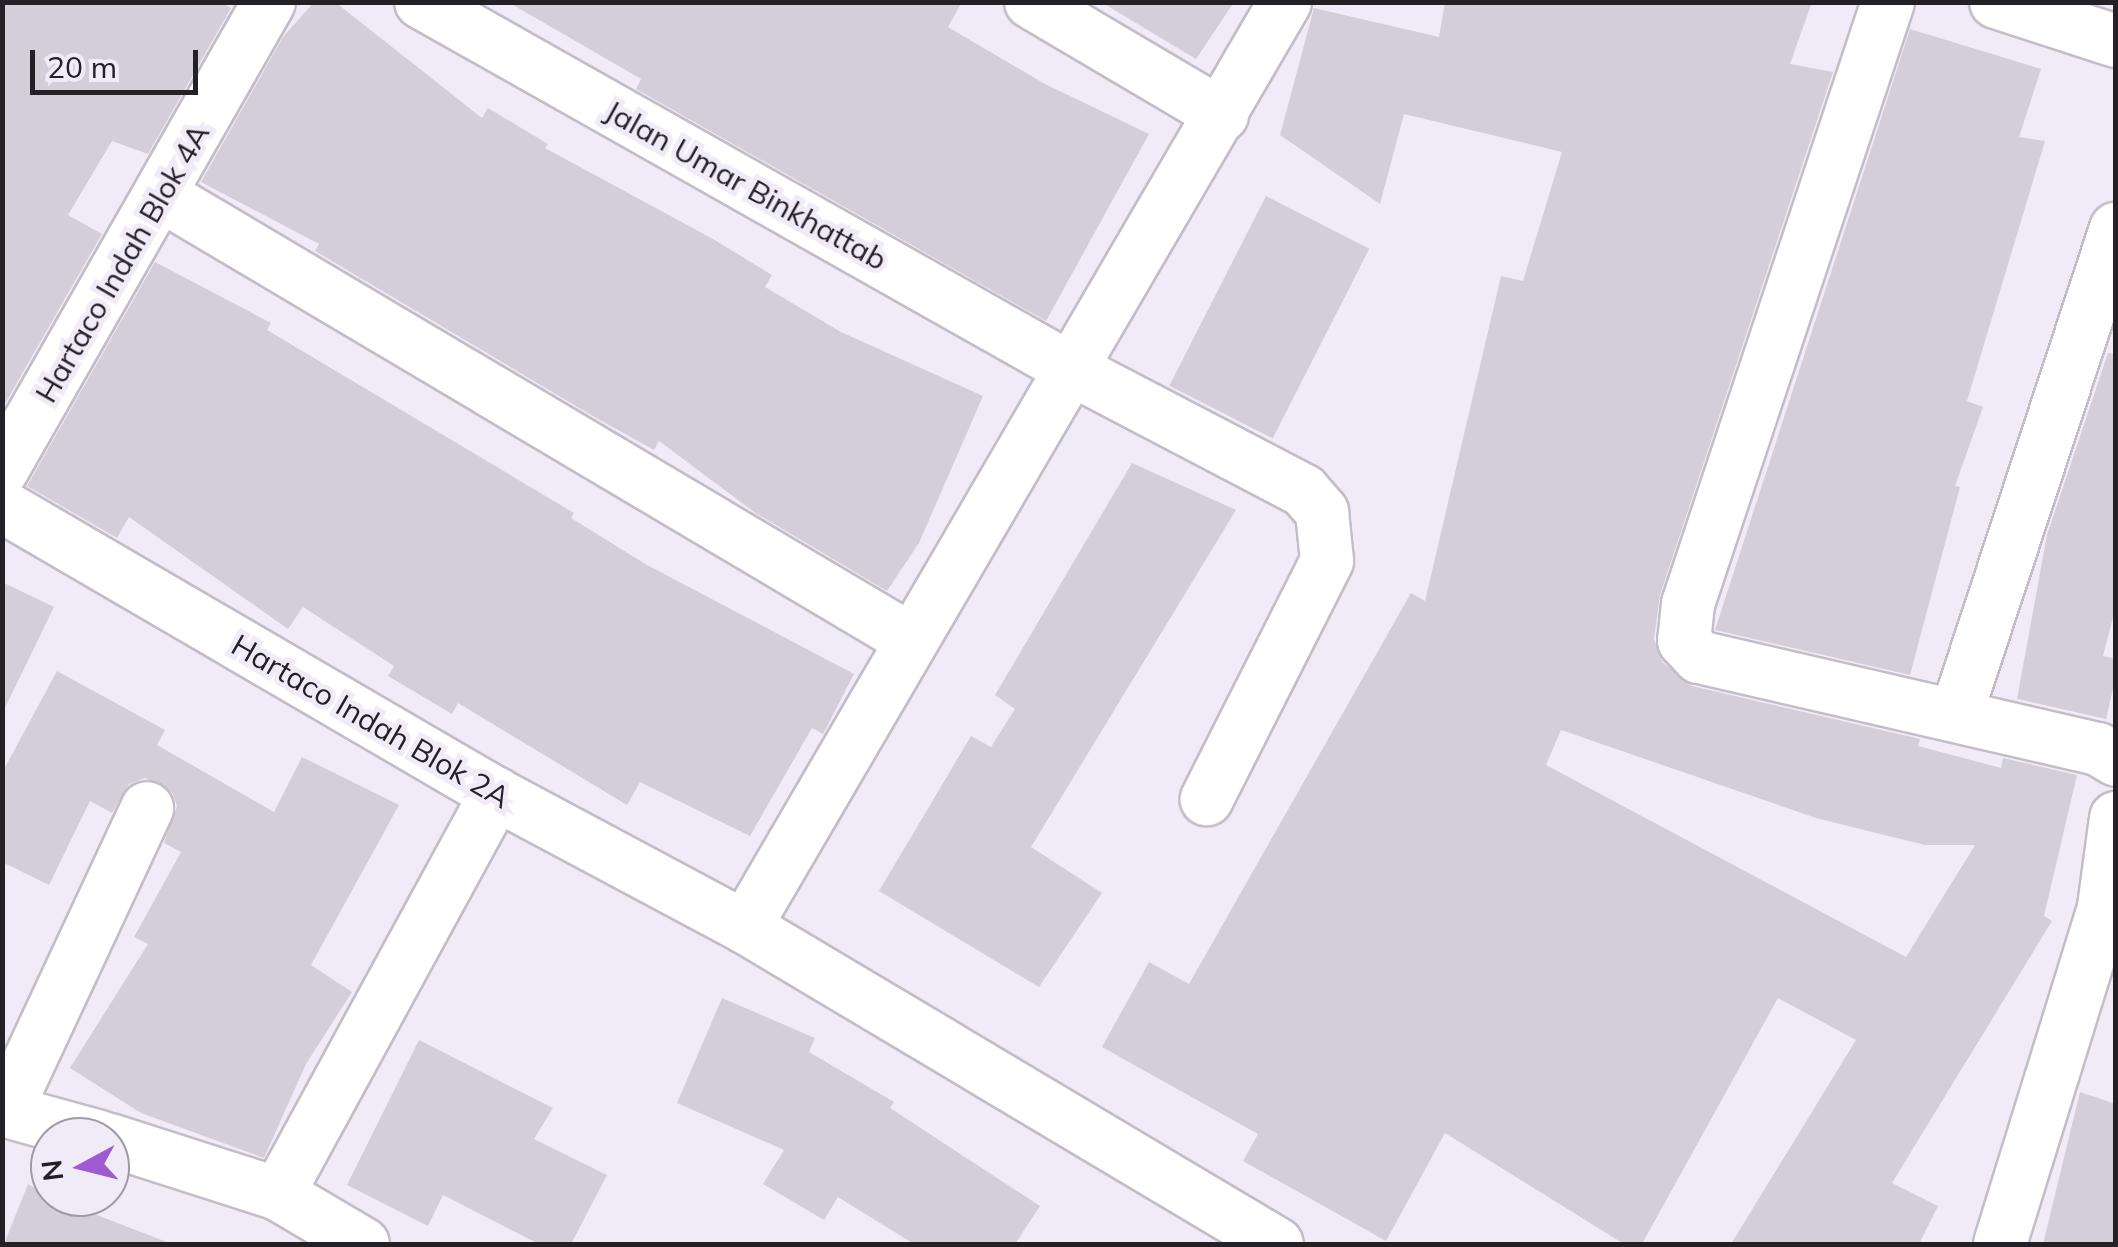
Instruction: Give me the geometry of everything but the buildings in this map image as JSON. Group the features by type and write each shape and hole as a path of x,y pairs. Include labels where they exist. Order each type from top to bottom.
{"street":[{"name":"Hartaco Indah Blok 4A","path":"2,470 269,2"},
{"name":"Jalan Umar Binkhattab","path":"421,2 1071,369 1221,442 1304,490 1322,512 1327,561 1207,799"},
{"path":"1031,2 1222,114"},
{"path":"745,927 1285,2"},
{"path":"1888,2 1688,604 1684,641 1699,657 2108,752 2116,760"},
{"path":"1996,2 2116,40"},
{"path":"162,195 911,640"},
{"path":"1956,715 2116,230"},
{"name":"Hartaco Indah Blok 2A","path":"2,506 496,794 745,927 1276,1244"},
{"path":"278,1194 496,794"},
{"path":"30,1117 4,1110 147,808"},
{"path":"2000,1244 2110,903 2116,818"},
{"path":"130,1146 278,1194 363,1244"}]}
